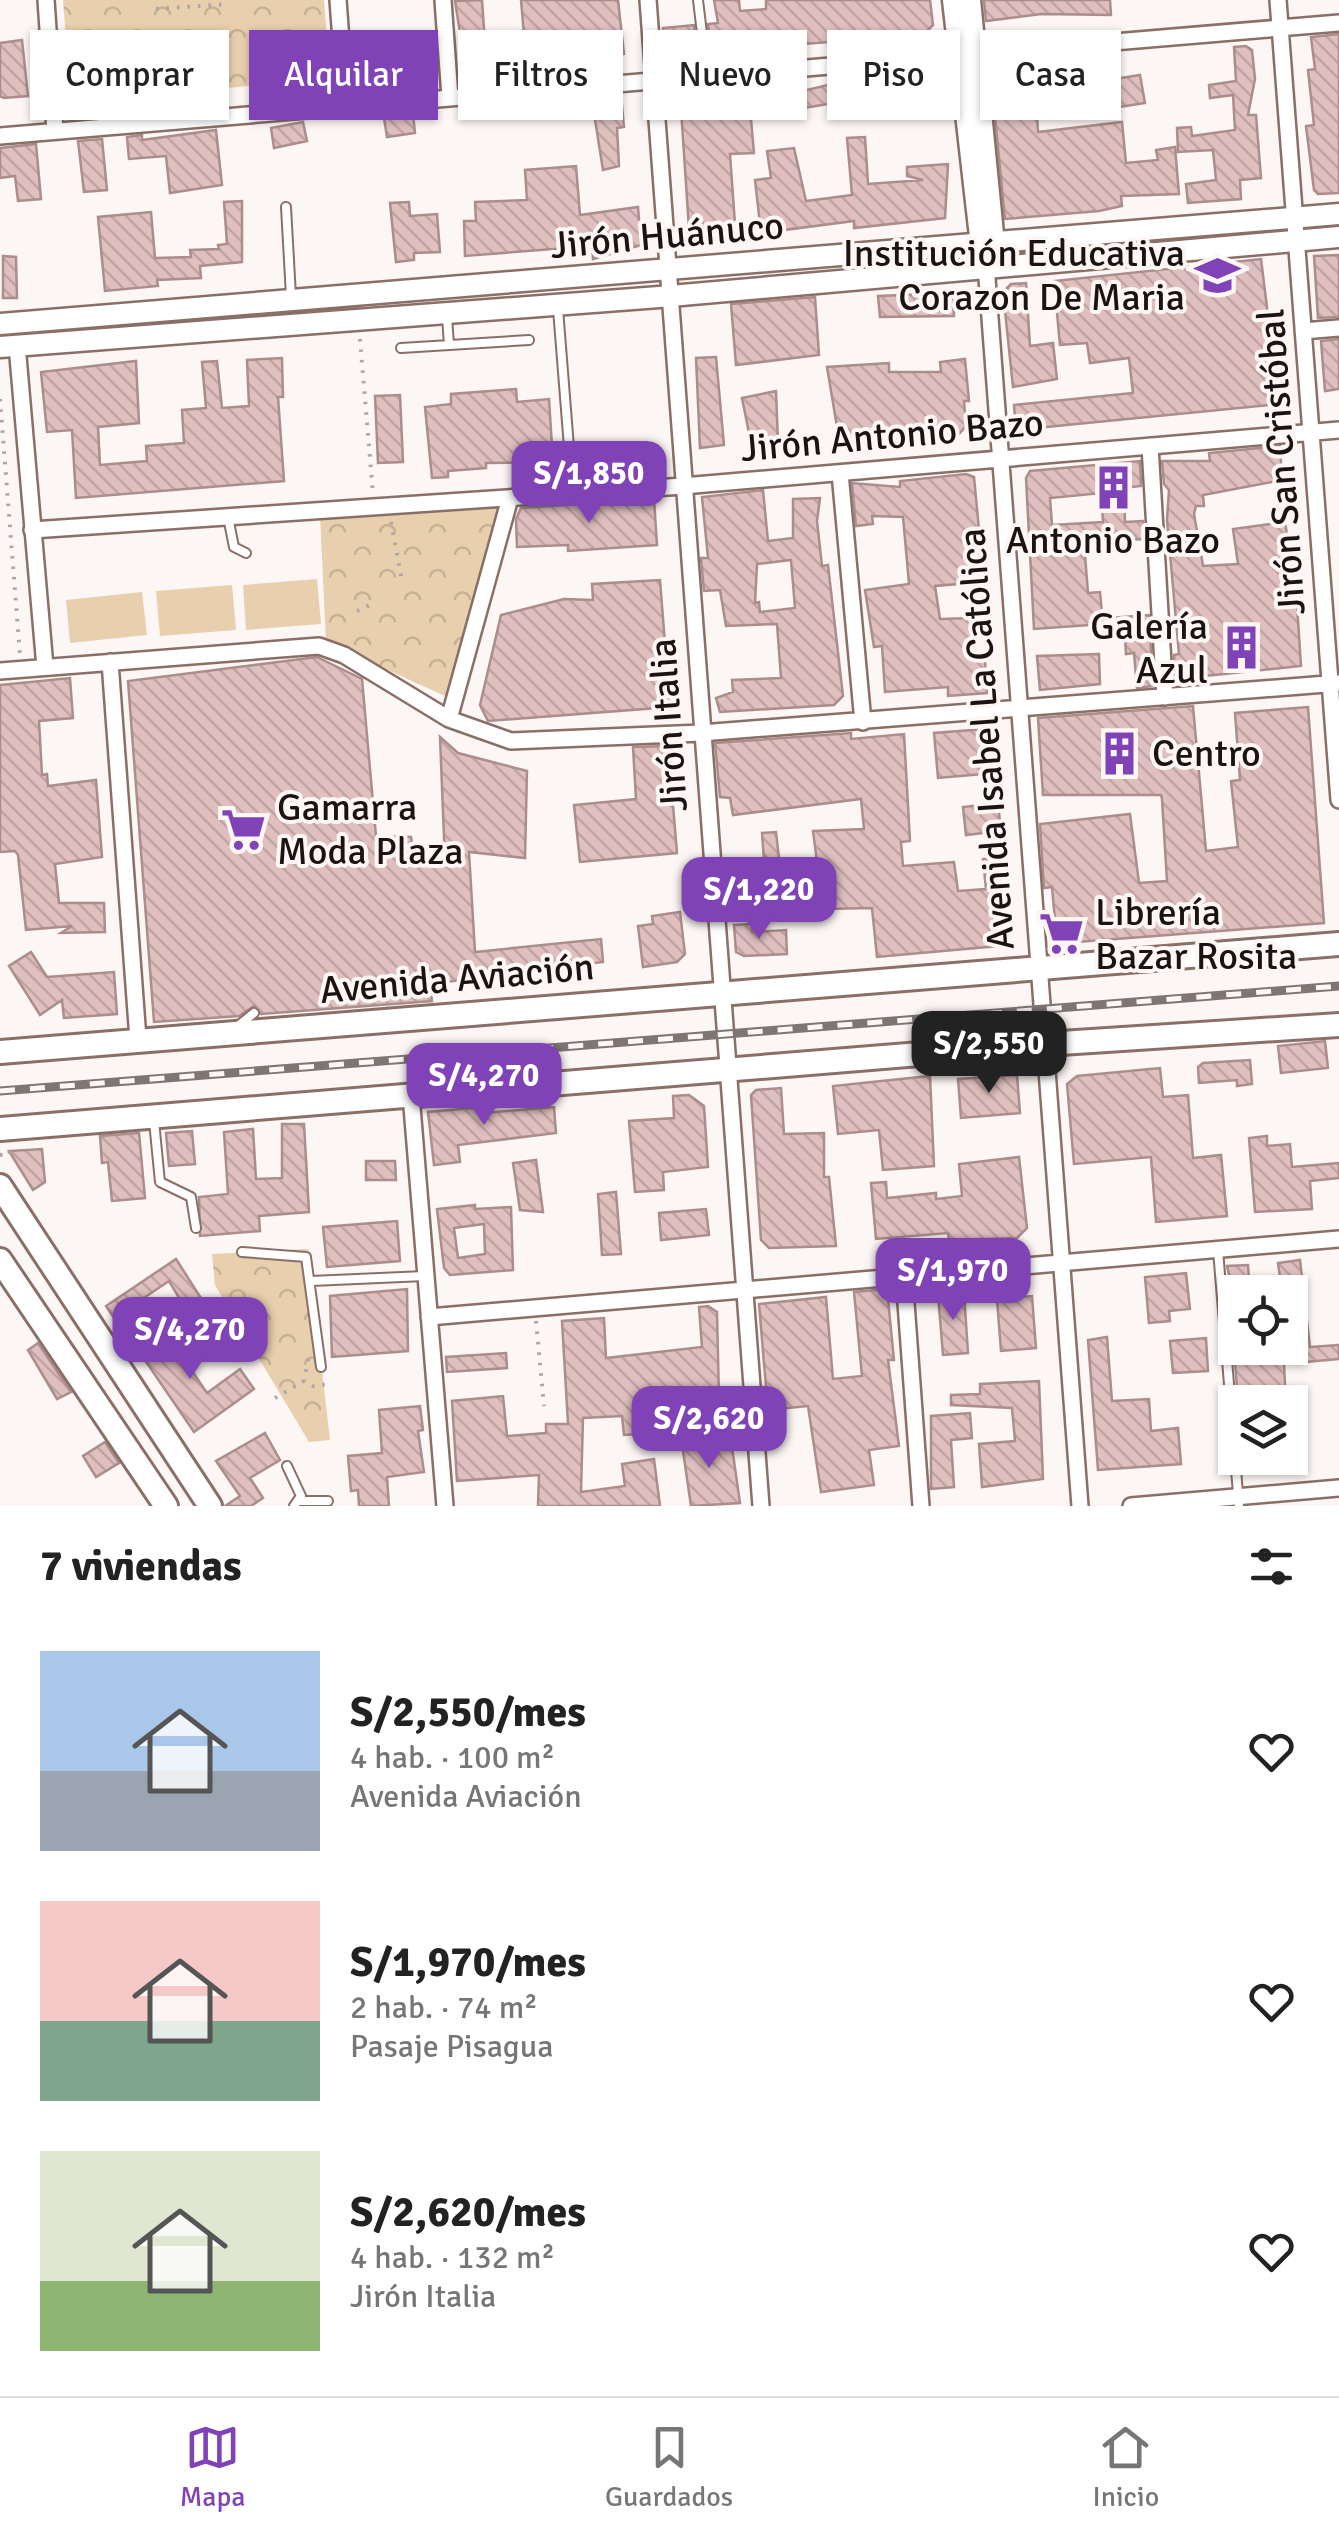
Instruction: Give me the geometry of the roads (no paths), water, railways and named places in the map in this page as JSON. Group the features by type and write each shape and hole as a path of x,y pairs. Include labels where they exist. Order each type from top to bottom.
{"main road":[{"name":"Avenida Aviación","path":"0,1052 233,1031 411,1009 1039,970 1339,944"},
{"path":"0,1129 1046,1044 1339,1026"},
{"path":"0,1186 210,1506"},
{"path":"0,1260 166,1506"}],"street":[{"path":"46,0 55,131"},
{"path":"338,0 340,30"},
{"path":"442,0 450,98"},
{"name":"Jirón Italia","path":"648,0 650,30"},
{"name":"Avenida Isabel La Católica","path":"954,0 967,54 986,251 1080,1506"},
{"name":"Avenida Isabel La Católica","path":"967,54 970,0"},
{"name":"Jirón San Cristóbal","path":"1278,0 1334,683 1339,800"},
{"path":"807,68 1339,23"},
{"path":"438,99 643,82"},
{"path":"0,136 249,115"},
{"name":"Jirón Italia","path":"657,120 719,992 761,1506"},
{"name":"Jirón Huánuco","path":"9,346 671,296 986,251 1339,214"},
{"name":"Jirón Huánuco","path":"0,324 669,270 986,251 1339,237"},
{"path":"509,283 510,308"},
{"path":"1303,330 1339,328"},
{"path":"9,346 45,668"},
{"name":"Jirón Antonio Bazo","path":"32,530 382,510 1339,430"},
{"path":"1150,446 1165,696"},
{"path":"840,473 863,722"},
{"path":"449,719 510,498"},
{"path":"0,671 319,646 344,655 449,719 511,741 863,722 1334,683"},
{"path":"110,662 138,1038"},
{"path":"412,1095 445,1506"},
{"path":"428,1317 1339,1239"},
{"path":"904,1276 922,1506"},
{"path":"1131,1506 1238,1501 1339,1488"}],"lane":[{"path":"698,0 702,30"},
{"path":"286,207 292,301"},
{"path":"558,304 570,460"},
{"path":"446,313 449,345"},
{"path":"401,348 529,340"},
{"path":"228,517 234,547 246,553"},
{"path":"233,1031 254,1013"},
{"path":"154,1116 160,1182 190,1196 196,1228"},
{"path":"1218,1250 1238,1501"},
{"path":"242,1252 301,1253 308,1261 321,1367"},
{"path":"311,1282 426,1276"},
{"path":"286,1466 297,1503 328,1501"}],"railway":[{"path":"0,1091 1339,986"}],"place":[{"name":"Institución Educativa Corazon De Maria","path":"1218,275"},
{"name":"Antonio Bazo","path":"1113,488"},
{"name":"Galería Azul","path":"1241,648"},
{"name":"Centro","path":"1119,753"},
{"name":"Gamarra Moda Plaza","path":"244,829"},
{"name":"Librería Bazar Rosita","path":"1062,934"}]}
